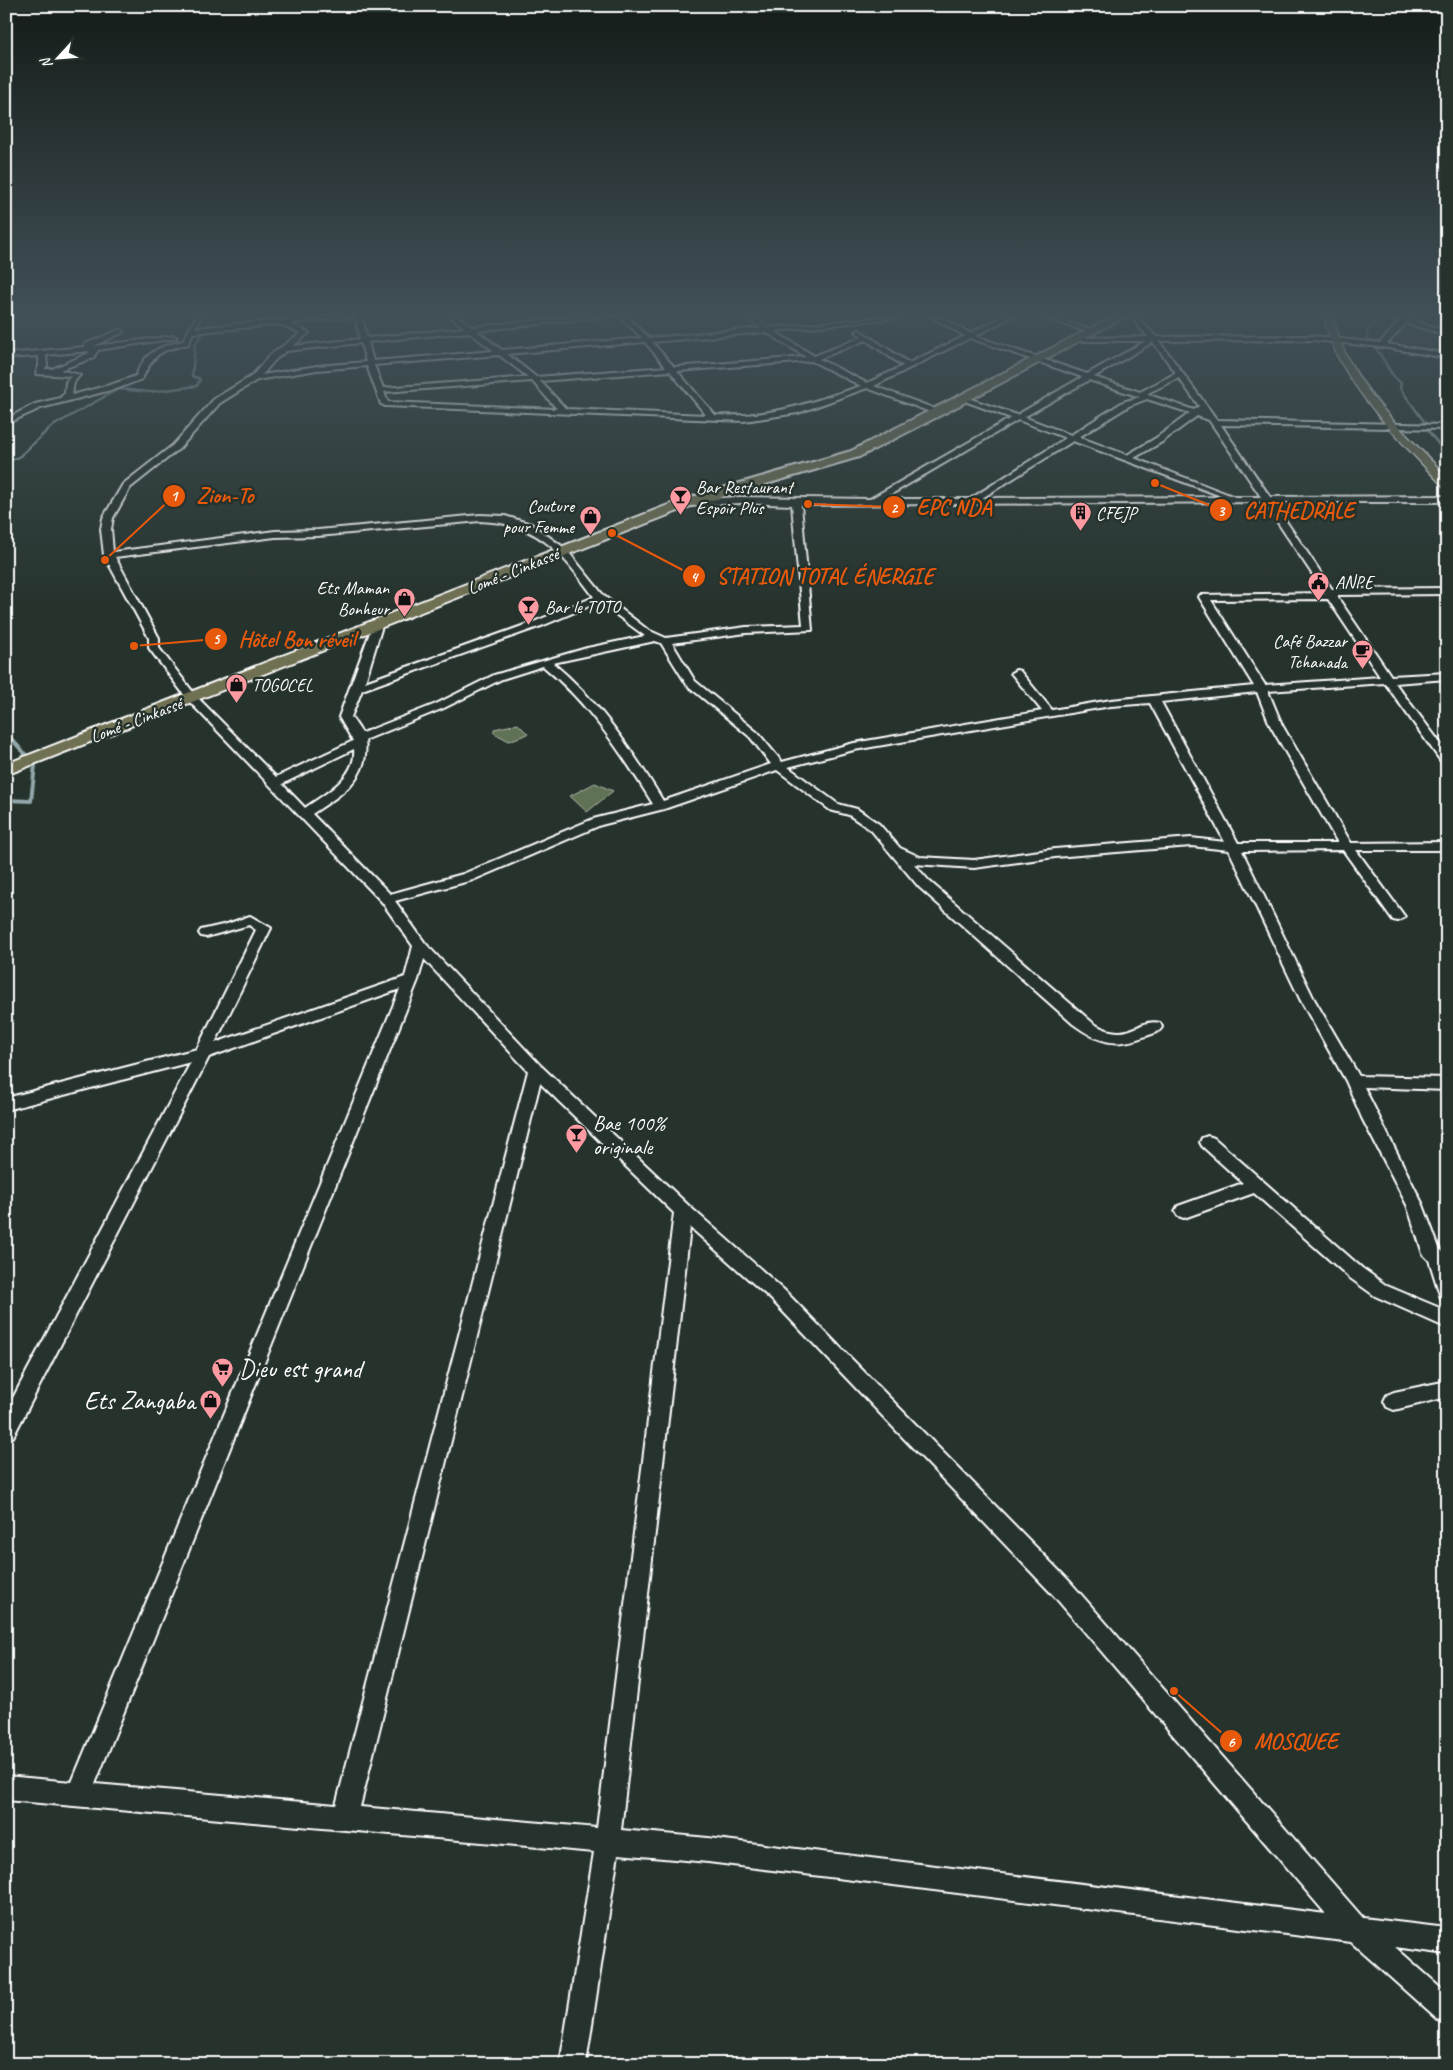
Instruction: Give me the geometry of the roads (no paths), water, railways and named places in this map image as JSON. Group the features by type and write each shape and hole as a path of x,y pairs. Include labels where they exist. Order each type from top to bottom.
{"highway":[{"name":"Lomé - Cinkassé","path":"9,769 378,626 686,503 843,458 938,413"}],"main road":[{"path":"1382,412 1447,484"}],"street":[{"path":"6,422 27,412"},
{"path":"208,412 176,447 126,486 108,518 106,529 109,555 154,638 154,648 192,698 387,899 420,946 536,1070 683,1211 778,1295 1063,1590 1358,1931 1447,2011"},
{"path":"537,412 744,419 786,412"},
{"path":"707,412 713,418"},
{"path":"1001,412 1240,500"},
{"path":"870,502 1029,412"},
{"path":"970,502 1074,439 1115,412"},
{"path":"1126,459 1159,440 1197,412"},
{"path":"1201,412 1213,420 1387,679 1447,761"},
{"path":"1213,420 1447,426"},
{"path":"686,503 726,500 970,502 1447,499"},
{"path":"274,783 359,740 440,706 498,677 545,662 592,650 661,639 746,630 808,628 796,502"},
{"path":"109,555 275,534 318,533 480,518 505,519 528,526 574,561 600,598 644,632 661,639 691,683 754,735 779,766 807,789 834,807 853,812 875,827 930,889 1095,1033 1111,1040 1124,1040 1155,1027"},
{"path":"1398,917 1346,845 1276,725 1261,688 1204,596 1442,591 1447,601"},
{"path":"357,688 540,623 600,598"},
{"path":"304,814 348,783 361,758 359,740 345,717 378,626"},
{"path":"545,662 580,693 627,752 660,806"},
{"path":"1016,673 1049,713"},
{"path":"387,899 468,877 597,822 660,806 713,786 779,766 854,747 1111,702 1261,688 1447,676"},
{"path":"1154,698 1234,847 1307,999 1354,1081 1370,1118 1415,1205 1432,1254 1436,1254 1447,1293"},
{"path":"894,850 918,861 944,864 974,864 1055,853 1191,842 1234,847 1447,846"},
{"path":"930,889 929,878 944,864"},
{"path":"6,1431 203,1053 264,928 250,920 230,928 206,933"},
{"path":"79,1794 411,980 420,946"},
{"path":"6,1104 203,1053 411,980"},
{"path":"345,1818 536,1070"},
{"path":"1354,1081 1447,1084"},
{"path":"1208,1142 1356,1273 1381,1291 1447,1320"},
{"path":"1184,1210 1256,1185"},
{"path":"573,2064 608,1840 683,1211"},
{"path":"1394,1401 1447,1388"},
{"path":"6,1788 608,1840 1447,1941"}],"waterway":[{"path":"6,462 19,457 51,427 78,412"},
{"path":"1417,412 1426,424"},
{"path":"1426,428 1447,455"},
{"path":"6,700 9,705 6,710"},
{"path":"6,733 35,765 31,801 6,800"}],"place":[{"name":"CATHEDRALE","path":"1155,483"},
{"name":"EPC NDA","path":"808,504"},
{"name":"Bar Restaurant Espoir Plus","path":"680,516"},
{"name":"CFEJP","path":"1080,532"},
{"name":"STATION TOTAL ÉNERGIE","path":"612,533"},
{"name":"Couture pour Femme","path":"590,535"},
{"name":"Zion-To","path":"105,560"},
{"name":"ANPE","path":"1319,601"},
{"name":"Ets Maman Bonheur","path":"405,617"},
{"name":"Bar le TOTO","path":"529,626"},
{"name":"Hôtel Bon réveil","path":"134,646"},
{"name":"Café Bazzar Tchanada","path":"1363,670"},
{"name":"TOGOCEL","path":"236,704"},
{"name":"Bae 100% originale","path":"577,1154"},
{"name":"Dieu est grand","path":"223,1387"},
{"name":"Ets Zangaba","path":"211,1419"},
{"name":"MOSQUEE","path":"1174,1691"}]}
